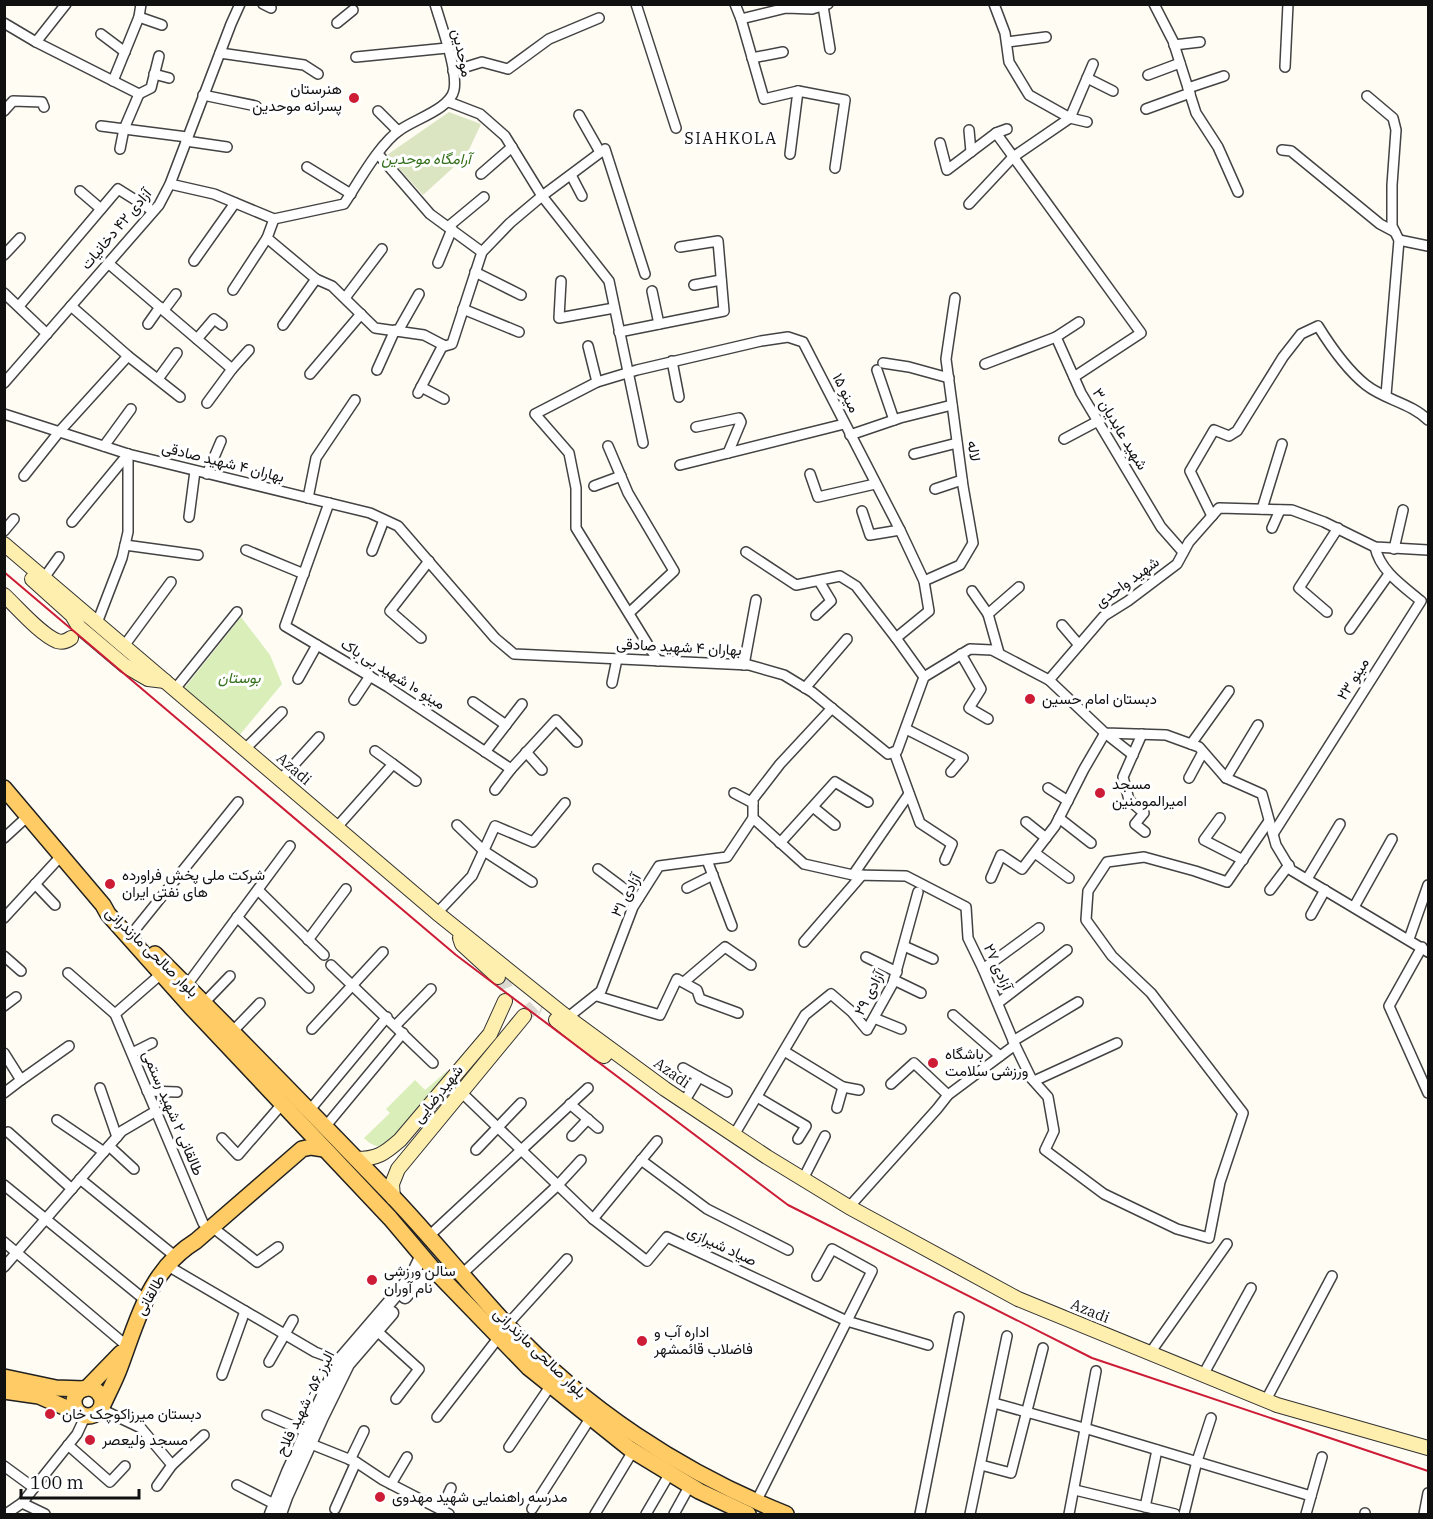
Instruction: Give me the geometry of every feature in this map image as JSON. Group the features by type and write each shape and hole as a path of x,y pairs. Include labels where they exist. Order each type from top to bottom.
{"main road":[{"name":"Azadi","path":"4,544 437,913 567,1018 684,1101 803,1179 849,1207 1017,1299 1266,1401 1428,1448"},
{"path":"4,553 72,615 75,633 137,673 148,679 170,685"},
{"path":"4,595 56,640 67,641 75,633"},
{"path":"4,788 103,905"},
{"name":"بلوار صالحی مازندرانی","path":"103,905 112,909 232,1032 303,1115 324,1149 390,1218 434,1270 503,1331 540,1357 597,1407 638,1437 752,1508"},
{"name":"بلوار صالحی مازندرانی","path":"103,905 108,914 161,974 283,1103 325,1127 429,1236 462,1274 530,1368 633,1451 690,1485 752,1508 786,1515"},
{"path":"456,928 462,944 498,977"},
{"name":"شهیدرضایی","path":"393,1198 392,1184 398,1169 461,1092 496,1038 506,1001"},
{"path":"542,1010 599,1054 604,1056 610,1049"},
{"name":"شهیدرضایی","path":"384,1154 496,1038 524,1016"},
{"path":"303,1115 295,1148 324,1149"},
{"name":"طالقانی","path":"101,1409 120,1368 145,1300 176,1257 196,1241 208,1225 295,1148"},
{"path":"356,1159 371,1159 384,1154 383,1162 386,1166 393,1170 398,1169"},
{"name":"طالقانی","path":"86,1388 127,1346"},
{"path":"4,1377 56,1388 86,1388 99,1393 102,1401 101,1409 94,1416 82,1415 39,1396 4,1391"},
{"path":"82,1415 75,1409 74,1399 86,1388"}],"street":[{"path":"36,42 66,4"},
{"path":"113,81 139,17 141,4"},
{"name":"آزادی ۴۲ دخانیات","path":"4,383 153,211 170,184 240,4"},
{"name":"موحدین","path":"435,4 453,70 454,89 449,102"},
{"path":"636,4 676,128"},
{"path":"735,4 764,99 798,91 845,100 835,168"},
{"path":"994,4 1005,33 1009,62 1029,95 1070,118 1087,122"},
{"path":"1154,4 1174,45 1196,113 1218,147 1238,192"},
{"path":"1285,67 1288,4"},
{"path":"741,19 786,8 812,9 826,5 830,49"},
{"path":"337,23 353,9"},
{"path":"139,17 162,25"},
{"path":"453,70 482,62 508,69 549,39 599,18"},
{"path":"4,23 36,42 139,94"},
{"path":"101,34 125,52"},
{"path":"1006,42 1046,37"},
{"path":"1174,45 1200,42"},
{"path":"356,57 447,48"},
{"path":"752,58 783,52"},
{"path":"220,53 304,65 318,74"},
{"path":"120,150 124,129 139,94 151,88 159,56"},
{"path":"1148,75 1180,63"},
{"path":"969,204 1012,157 1070,118 1093,64"},
{"path":"154,74 169,78"},
{"path":"1146,109 1224,76"},
{"path":"1087,78 1113,91"},
{"path":"790,154 798,91"},
{"path":"204,95 256,106"},
{"path":"1367,96 1393,118 1396,130 1392,226 1397,236 1386,395"},
{"path":"4,111 13,101 42,102 44,107"},
{"path":"170,184 214,194 274,219 344,204 378,154 398,130 449,102 480,114 505,136 543,196 609,281 643,443"},
{"path":"378,111 398,130"},
{"path":"579,116 600,152"},
{"path":"101,126 227,147"},
{"path":"940,143 947,170 996,133 1007,129"},
{"path":"969,130 971,152"},
{"path":"996,133 1141,333 1074,377"},
{"path":"481,174 512,147"},
{"path":"267,238 316,279 332,286 375,328 424,335 444,346 452,344 482,252 510,223 605,148 645,274"},
{"path":"1282,150 1291,151 1397,236 1428,246"},
{"path":"378,154 430,214 482,252"},
{"path":"307,167 351,194"},
{"path":"571,175 582,196"},
{"path":"19,306 118,189 153,211"},
{"path":"80,191 101,209"},
{"path":"438,263 450,228 484,197"},
{"path":"194,261 234,202"},
{"path":"233,290 267,238 274,219"},
{"path":"4,255 20,238"},
{"path":"619,332 724,311 718,241 680,247"},
{"path":"345,298 382,249"},
{"path":"108,263 232,369"},
{"path":"476,272 521,295"},
{"path":"283,326 316,279"},
{"path":"694,285 721,280"},
{"path":"561,281 559,318 614,308"},
{"path":"652,291 659,324"},
{"path":"4,293 47,334"},
{"path":"148,324 176,294"},
{"path":"377,369 419,294"},
{"name":"لاله","path":"924,581 960,565 973,543 946,359 956,298"},
{"path":"71,306 128,356 180,397"},
{"path":"463,309 519,332"},
{"path":"310,374 361,314"},
{"path":"197,339 213,319 222,325"},
{"path":"985,364 1056,337 1079,322"},
{"path":"1428,405 1425,417 1367,386 1340,359 1318,326 1301,334 1283,357 1237,430 1229,436 1214,430 1190,471 1212,516 1219,508 1292,510 1338,528 1375,547 1428,550"},
{"name":"مینو ۱۵","path":"629,613 576,528 576,488 569,453 535,414 597,382 672,361 788,337 803,342 924,581 929,611 896,638"},
{"name":"شهید عابدیان ۳","path":"1056,337 1098,421 1161,527 1183,552"},
{"path":"444,346 420,390 444,399"},
{"path":"588,346 597,382"},
{"path":"207,403 249,350"},
{"path":"158,379 177,353"},
{"path":"24,476 59,432 128,356"},
{"path":"672,361 679,397"},
{"path":"894,420 880,366 909,367 949,378"},
{"path":"309,498 316,458 355,400"},
{"path":"850,435 894,420 952,405"},
{"path":"104,447 131,410"},
{"name":"بهاران ۴ شهید صادقی","path":"4,414 128,454 370,513 398,526 495,638 514,654 744,665 784,675 832,708 888,754 894,752"},
{"path":"696,427 739,418 741,422 728,453"},
{"path":"1064,439 1098,421"},
{"path":"680,465 844,424"},
{"path":"207,474 221,441"},
{"path":"914,454 957,443"},
{"path":"1262,509 1282,444"},
{"path":"608,446 628,493 674,571 629,613 658,661"},
{"path":"72,522 128,454"},
{"path":"97,623 128,532 128,454"},
{"path":"189,517 195,471"},
{"path":"810,474 818,497 876,484"},
{"path":"594,486 621,476"},
{"path":"936,489 962,480"},
{"name":"مینو ۱۰ شهید بی باک","path":"329,503 285,626 370,676 511,769"},
{"path":"1272,528 1280,510"},
{"path":"1394,549 1402,510"},
{"path":"862,511 870,535 900,530"},
{"name":"شهید واحدی","path":"1049,680 1104,616 1177,564 1183,552 1212,516"},
{"path":"4,531 14,519"},
{"path":"372,551 384,520"},
{"path":"1327,612 1299,588 1338,528"},
{"path":"125,545 198,555"},
{"path":"1375,547 1377,558 1389,574 1428,609"},
{"path":"246,550 304,574"},
{"path":"746,552 796,585 840,576 856,586 924,677"},
{"path":"44,578 59,557"},
{"path":"420,638 390,611 429,561"},
{"path":"1350,629 1389,574"},
{"path":"816,615 831,601 819,580"},
{"path":"123,646 171,582"},
{"path":"988,614 1019,586"},
{"path":"972,591 988,614 999,653"},
{"path":"744,665 756,600"},
{"name":"مینو ۲۳","path":"1273,834 1420,601"},
{"path":"170,685 237,612"},
{"path":"1062,625 1079,645"},
{"path":"805,688 847,639"},
{"path":"298,679 317,645"},
{"path":"945,860 952,844 920,823 894,752 897,751 906,729 924,677 961,654 970,649 992,650 1049,680 1105,733 1133,755"},
{"path":"961,654 981,689 969,708 988,719"},
{"path":"612,682 617,659"},
{"path":"354,700 370,676"},
{"path":"1191,744 1229,691"},
{"path":"473,702 506,725"},
{"path":"485,752 522,704"},
{"path":"753,818 753,801 780,764 832,708"},
{"path":"245,749 282,712"},
{"path":"495,790 556,720 577,742"},
{"path":"1226,778 1258,725"},
{"path":"906,729 963,758 951,772"},
{"path":"1105,733 1166,735 1199,747 1226,778 1262,794 1276,845 1292,870 1425,950 1389,1006 1428,1093"},
{"path":"991,878 1001,855 1022,869 1035,853 1059,818 1105,733"},
{"path":"1142,734 1124,777 1129,800 1144,813 1135,824 1145,832"},
{"path":"281,779 319,737"},
{"path":"375,751 416,781"},
{"path":"526,752 542,770"},
{"path":"1189,778 1203,752"},
{"path":"337,827 393,764"},
{"path":"780,843 836,782 868,802"},
{"path":"1048,788 1068,801"},
{"path":"734,793 753,801"},
{"path":"804,942 858,875 909,794"},
{"path":"134,931 238,802"},
{"path":"437,913 472,876 495,826 533,842 565,803"},
{"path":"813,807 835,825"},
{"path":"4,838 28,816"},
{"name":"آزادی ۲۷","path":"753,818 804,864 858,875 906,876 966,907 968,938 1014,1043 1034,1081 1048,1097 1054,1131 1045,1149 1104,1194 1177,1229 1209,1238 1220,1182 1243,1113 1151,993 1112,956 1086,920 1088,891 1107,862 1144,857 1227,882 1243,860"},
{"name":"آزادی ۳۱","path":"567,1018 601,992 638,899 659,866 727,857 753,818"},
{"path":"1059,818 1091,843"},
{"path":"1220,818 1204,840 1243,860 1269,821"},
{"path":"1026,822 1046,838"},
{"path":"1307,879 1340,824"},
{"path":"457,825 484,851 532,882"},
{"path":"1354,907 1392,839"},
{"path":"187,985 291,846"},
{"path":"1035,853 1069,878"},
{"path":"4,918 61,856"},
{"path":"707,860 732,926"},
{"path":"1270,890 1288,865"},
{"path":"598,869 638,899"},
{"path":"687,888 713,875"},
{"path":"35,884 55,905"},
{"path":"1409,939 1428,885"},
{"path":"308,940 346,889"},
{"path":"258,890 324,955"},
{"path":"1311,915 1325,890"},
{"name":"آزادی ۲۹","path":"734,1135 805,1015 831,994 852,1012 867,1030 896,976 918,892"},
{"path":"237,917 309,988"},
{"path":"983,969 1039,928"},
{"path":"684,982 725,946 751,965"},
{"path":"904,946 933,959"},
{"path":"998,1003 1066,950"},
{"path":"312,1029 383,952"},
{"path":"4,956 21,971"},
{"path":"866,957 921,993"},
{"path":"331,964 434,1064"},
{"path":"68,973 115,1014 161,974"},
{"path":"204,1003 230,976"},
{"path":"597,996 660,1015 677,979 697,990 700,999 738,1013"},
{"path":"395,1026 431,989"},
{"path":"4,1006 16,997"},
{"path":"849,1207 948,1095 1014,1043 1078,1002"},
{"path":"232,1032 260,1003"},
{"name":"طالقانی ۲ شهید رستمی","path":"115,1014 208,1225"},
{"path":"953,1015 1000,1056"},
{"path":"303,1115 387,1017"},
{"path":"874,1018 901,1029"},
{"path":"325,1127 403,1033"},
{"path":"132,1053 152,1043"},
{"path":"1034,1081 1117,1043"},
{"path":"4,1093 69,1046"},
{"path":"784,1051 843,1087 859,1090"},
{"path":"4,1053 21,1080"},
{"path":"891,1084 914,1063 948,1095"},
{"path":"683,1068 727,1092"},
{"path":"684,1101 699,1077"},
{"path":"837,1108 843,1087"},
{"path":"100,1088 117,1137"},
{"path":"429,1236 588,1088"},
{"path":"147,1091 177,1092"},
{"name":"صیاد شیرازی","path":"461,1092 593,1219 647,1261 667,1237 847,1321 928,1346"},
{"path":"757,1097 806,1126 798,1139"},
{"path":"222,1138 238,1155 283,1103"},
{"path":"476,1150 521,1103"},
{"path":"570,1104 598,1128"},
{"path":"4,1268 122,1131 156,1111"},
{"path":"572,1136 588,1119"},
{"path":"57,1120 107,1149 134,1169"},
{"path":"8,1132 72,1189"},
{"path":"803,1179 825,1136"},
{"path":"593,1219 657,1141"},
{"path":"462,1274 558,1185 581,1160"},
{"path":"641,1160 707,1209 788,1250"},
{"path":"80,1179 245,1311 315,1352 339,1360"},
{"path":"4,1185 145,1300"},
{"path":"208,1225 257,1262 278,1247"},
{"path":"4,1242 127,1346"},
{"path":"1150,1353 1227,1244"},
{"path":"752,1508 872,1271 832,1249 817,1276"},
{"name":"البرز ۵۶- شهید فلاح","path":"309,1438 339,1360 413,1274 422,1255"},
{"path":"437,1417 503,1331 567,1259"},
{"name":"البرز ۵۶- شهید فلاح","path":"276,1510 309,1438 348,1365 421,1278 434,1270"},
{"path":"1266,1401 1332,1276"},
{"path":"1203,1375 1251,1288"},
{"path":"222,1375 245,1311"},
{"path":"920,1515 959,1317"},
{"path":"269,1362 293,1320"},
{"path":"376,1331 419,1369 396,1399"},
{"path":"970,1515 1007,1336"},
{"path":"981,1465 1011,1473 1043,1348"},
{"path":"1069,1515 1096,1371"},
{"path":"509,1447 551,1385"},
{"path":"994,1403 1087,1428 1311,1496"},
{"path":"101,1409 141,1428 172,1465"},
{"path":"6,1515 22,1503 77,1434 82,1415"},
{"path":"267,1415 445,1513 451,1488"},
{"path":"532,1509 591,1417"},
{"path":"1184,1515 1197,1461 1211,1418"},
{"path":"335,1509 364,1431"},
{"path":"157,1486 172,1465 204,1435"},
{"path":"68,1445 110,1482 125,1466"},
{"path":"1145,1507 1157,1450"},
{"path":"595,1515 633,1451"},
{"path":"391,1484 407,1457"},
{"path":"1306,1515 1322,1457"},
{"path":"4,1466 34,1488"},
{"path":"646,1515 670,1473"},
{"path":"237,1485 276,1510"},
{"path":"674,1515 690,1485"},
{"path":"1075,1490 1175,1515"},
{"path":"1424,1515 1428,1493"},
{"path":"22,1503 45,1515"}],"green space":[{"name":"آرامگاه موحدین","path":"449,112 481,124 466,156 423,195 387,155"},
{"name":"بوستان","path":"241,617 270,655 282,684 238,737 183,690"},
{"path":"447,1071 449,1073 389,1145 375,1146 364,1138 390,1113 386,1109 415,1080 425,1090"}],"tunnel":[{"path":"498,977 506,988 505,1001"},
{"path":"524,1016 535,1006 542,1009"}],"railway":[{"path":"4,572 456,955 788,1205 1092,1358 1428,1471"}],"place":[{"name":"هنرستان پسرانه موحدین","path":"354,98"},
{"name":"دبستان امام حسین","path":"1030,699"},
{"name":"مسجد امیرالمومنین","path":"1100,793"},
{"name":"شرکت ملی پخش فراورده های نفتی ایران","path":"110,884"},
{"name":"باشگاه ورزشی سلامت","path":"933,1063"},
{"name":"سالن ورزشی نام آوران","path":"372,1280"},
{"name":"اداره آب و فاضلاب قائمشهر","path":"642,1341"},
{"name":"دبستان میرزاکوچک خان","path":"50,1414"},
{"name":"مسجد ولیعصر","path":"90,1440"},
{"name":"مدرسه راهنمایی شهید مهدوی","path":"380,1497"}],"district":[{"name":"SIAHKOLA","path":"731,138"}]}
